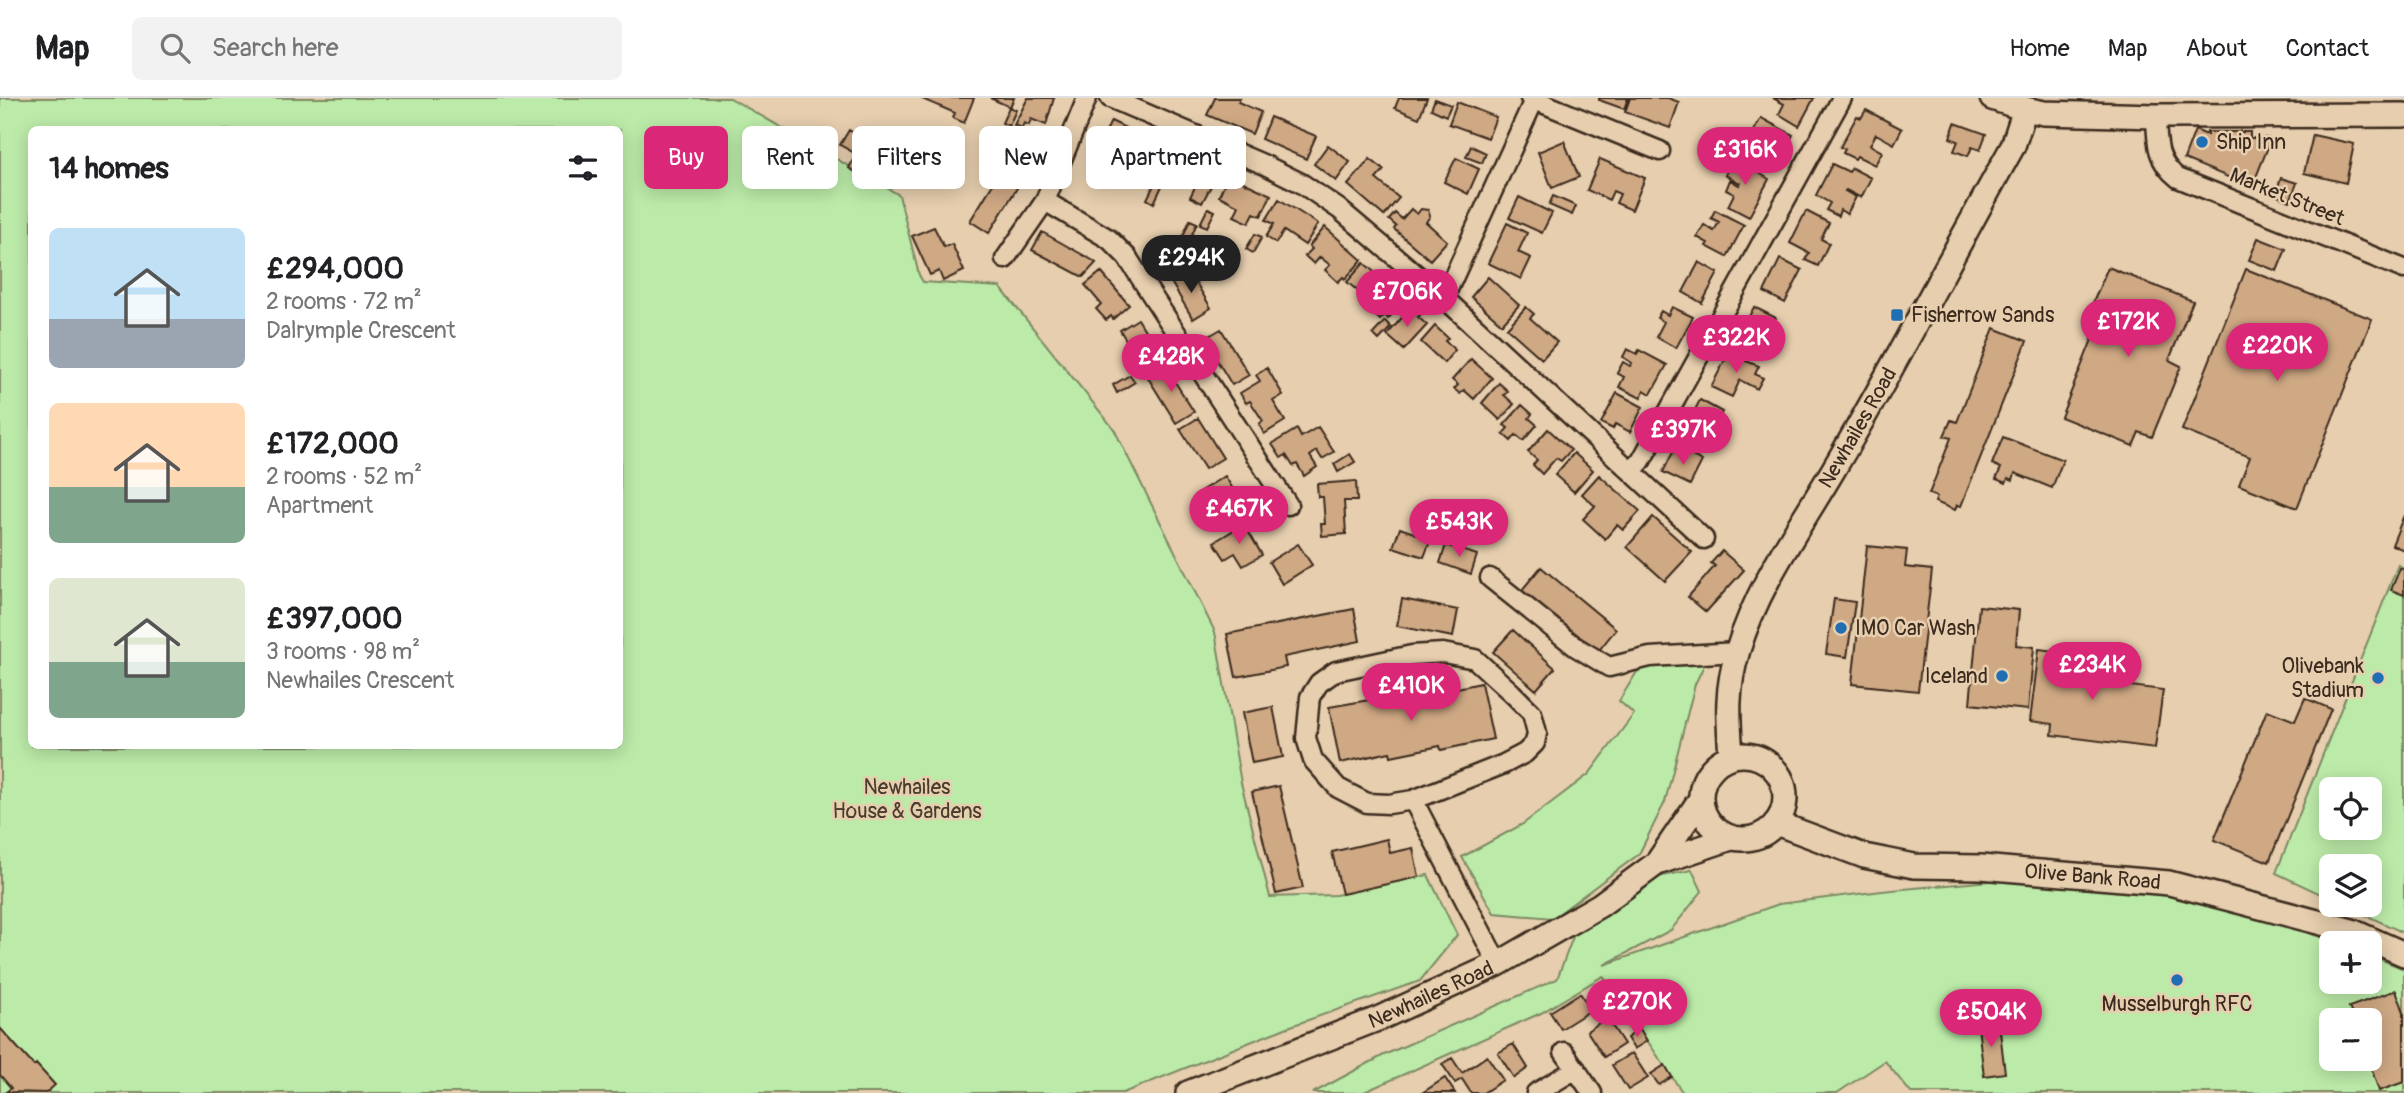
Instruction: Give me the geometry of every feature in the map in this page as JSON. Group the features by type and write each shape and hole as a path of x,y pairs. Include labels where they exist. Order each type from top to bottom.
{"main road":[{"path":"1992,98 2044,113 2081,106 2156,116 2404,115"},
{"name":"Newhailes Road","path":"1657,863 1700,800 1702,785 1708,772 1731,755 1727,698 1737,652 1764,585 1836,466 2013,146 2025,109"},
{"path":"1731,755 1755,756 1766,760 1777,770 1786,797 1783,811 1776,823"},
{"path":"1700,800 1710,824 1731,838"},
{"name":"Newhailes Road","path":"1188,1093 1380,1018 1498,964 1600,905 1657,863 1731,838 1756,837 1767,832 1776,823"},
{"name":"Olive Bank Road","path":"1776,823 1864,856 1914,866 1981,867 2169,883 2352,931 2404,954"}],"street":[{"path":"1005,259 1045,201 1087,98"},
{"path":"1110,98 1265,165 1301,183 1339,209 1444,298 1704,539"},
{"path":"1632,471 1641,461 1842,98"},
{"path":"1444,298 1532,99 1660,151"},
{"name":"Market Street","path":"2156,116 2159,153 2165,168 2178,178 2404,270"},
{"path":"1045,201 1109,239 1127,257 1287,506"},
{"path":"1490,578 1576,647 1609,667 1650,657 1737,652"},
{"path":"1443,653 1475,659 1532,713 1537,733 1535,743 1525,754 1504,764 1413,800 1388,804 1367,803 1338,788 1313,760 1307,738 1310,697 1319,683 1336,671 1412,655 1443,653"},
{"path":"1413,800 1498,964"},
{"path":"1564,1052 1592,1093"},
{"path":"1536,1093 1576,1069"}],"green space":[{"name":"Newhailes House & Gardens","path":"0,98 730,98 779,126 742,126 742,189 838,189 838,160 852,168 852,189 889,189 899,195 923,282 1000,287 1114,429 1215,632 1241,783 1270,897 1336,895 1428,875 1457,935 1420,981 1288,1027 1123,1093 0,1093"},
{"name":"Olivebank Stadium","path":"2398,565 2404,568 2404,933 2370,917 2382,917 2382,854 2319,854 2319,893 2276,873"},
{"path":"1707,659 1695,684 1665,802 1639,854 1553,918 1494,913 1462,857 1523,824 1589,774 1634,714 1619,701 1643,662"},
{"path":"1692,870 1702,891 1671,930 1604,965 1779,904 2001,880 2120,885 2239,908 2319,937 2319,994 2382,994 2382,960 2404,969 2404,1093 1911,1093 1885,1061 1837,1093 1683,1093 1603,976 1541,1013 1362,1093 1313,1093 1384,1055 1557,979 1576,929 1658,877"}],"building":[{"path":"920,98 974,98 964,123 953,118 955,113"},
{"path":"990,98 1014,98 1010,107"},
{"path":"1028,98 1054,98 1046,125 1031,119 1029,125 1014,125"},
{"path":"1215,98 1240,98 1238,102 1261,112 1252,134 1246,131 1246,126 1233,126 1207,115"},
{"path":"1399,98 1427,98 1419,118 1395,108"},
{"path":"1599,98 1628,98 1624,109"},
{"path":"1630,98 1668,98 1679,102 1670,128 1625,112"},
{"path":"1773,98 1814,98 1799,126 1779,114 1784,104"},
{"path":"1435,99 1451,105 1446,116 1431,109"},
{"path":"1457,102 1496,117 1488,138 1449,124"},
{"path":"1009,107 1016,110 1009,126 1002,123"},
{"path":"1866,110 1902,129 1894,144 1876,134 1870,145 1882,152 1875,165 1857,156 1855,159 1843,153 1845,149 1840,147 1857,116 1861,118"},
{"path":"1270,117 1316,136 1306,159 1261,139"},
{"path":"1761,118 1793,135 1777,166 1761,158 1759,162 1736,149 1741,140 1747,143"},
{"path":"1111,121 1121,126 1109,126"},
{"path":"1955,123 1986,134 1980,150 1972,147 1968,156 1954,151 1958,141 1950,138"},
{"path":"849,130 852,132 852,152 840,145"},
{"path":"2195,130 2207,135 2207,132 2250,132 2250,138 2268,138 2268,147 2252,187 2184,159"},
{"path":"2313,135 2354,144 2346,183 2304,173"},
{"path":"1564,141 1579,177 1552,188 1538,152"},
{"path":"1328,145 1350,162 1336,181 1314,164"},
{"path":"1471,146 1486,153 1482,163 1466,157"},
{"path":"1456,158 1479,169 1468,194 1444,182"},
{"path":"1734,158 1769,179 1749,217 1728,206 1734,194 1726,190 1730,180 1739,185 1740,183 1725,175"},
{"path":"1370,159 1384,170 1376,179 1399,198 1384,216 1348,185"},
{"path":"1600,159 1645,178 1632,210 1616,203 1620,194 1613,191 1609,200 1587,190"},
{"path":"1832,164 1849,172 1852,168 1871,178 1861,198 1845,191 1856,197 1847,214 1840,210 1838,216 1826,210 1830,203 1816,195"},
{"path":"2281,178 2297,183 2290,201 2275,195"},
{"path":"1246,183 1271,195 1261,216 1254,213 1249,223 1234,216 1239,206 1219,196 1222,189 1246,189"},
{"path":"990,189 1016,189 989,233 970,221"},
{"path":"1152,189 1161,189 1154,203 1147,199"},
{"path":"1194,189 1209,189 1202,203 1190,197"},
{"path":"1553,196 1576,206 1572,215 1549,205"},
{"path":"1519,197 1552,213 1542,233 1509,218"},
{"path":"1279,199 1318,224 1305,245 1284,231 1276,243 1266,237 1274,224 1266,220"},
{"path":"1208,208 1215,211 1207,227 1200,224"},
{"path":"1411,209 1417,214 1421,209 1428,210 1430,216 1426,222 1447,241 1430,260 1394,229 1396,226 1389,220 1395,213 1402,219"},
{"path":"1715,210 1744,225 1727,257 1706,246 1708,243 1697,237 1704,225 1714,231 1719,222 1711,218"},
{"path":"1806,211 1829,223 1821,239 1829,243 1818,266 1805,260 1809,253 1790,243"},
{"path":"1190,220 1197,223 1190,239 1183,236"},
{"path":"1507,223 1527,233 1518,252 1531,258 1521,279 1488,263"},
{"path":"934,227 944,247 952,244 964,271 943,281 939,271 930,275 912,236"},
{"path":"1325,227 1362,260 1345,279 1343,277 1338,282 1325,270 1330,265 1320,257 1314,264 1305,256 1312,249 1309,246"},
{"path":"1042,232 1096,263 1083,277 1032,250"},
{"path":"1255,234 1262,237 1253,253 1246,249"},
{"path":"2258,238 2286,249 2277,271 2249,260"},
{"path":"1780,259 1802,270 1785,303 1764,292"},
{"path":"1699,262 1718,273 1702,303 1683,292"},
{"path":"1364,263 1382,279 1366,298 1347,282"},
{"path":"2108,267 2193,301 2169,360 2181,366 2152,437 2139,432 2133,446 2061,417 2099,322 2087,317"},
{"path":"2246,269 2372,319 2297,508 2239,485 2250,457 2182,430"},
{"path":"1189,271 1211,308 1193,319 1171,282"},
{"path":"1101,272 1129,305 1113,319 1111,316 1106,320 1096,309 1101,304 1085,285"},
{"path":"1488,277 1519,305 1502,324 1471,297"},
{"path":"1387,284 1405,300 1388,319 1385,315 1380,320 1374,314 1378,310 1370,303"},
{"path":"1412,306 1421,314 1418,317 1427,325 1404,350 1387,335"},
{"path":"1526,307 1534,314 1530,318 1557,342 1542,359 1507,328"},
{"path":"1672,307 1693,317 1676,348 1656,337 1664,322 1657,318 1661,311 1668,315"},
{"path":"1754,307 1776,318 1759,350 1737,339"},
{"path":"1138,319 1160,355 1142,366 1120,330"},
{"path":"1385,321 1391,327 1379,340 1373,334"},
{"path":"1435,326 1448,338 1445,341 1455,350 1444,363 1421,342"},
{"path":"1994,328 2027,341 1961,506 1957,505 1955,510 1935,502 1937,497 1929,494 1951,438 1944,436 1951,420 1957,422"},
{"path":"1221,329 1249,375 1232,385 1204,339"},
{"path":"1627,349 1637,354 1639,350 1667,365 1651,394 1644,390 1641,398 1619,387 1624,377 1617,373 1623,362 1630,366 1632,363 1623,357"},
{"path":"1728,354 1759,366 1755,374 1763,378 1757,389 1740,380 1732,397 1711,387"},
{"path":"1471,359 1492,378 1474,399 1464,390 1460,394 1454,389 1458,385 1452,380"},
{"path":"1165,366 1194,412 1176,423 1147,376"},
{"path":"1267,368 1283,395 1273,401 1285,421 1264,434 1259,424 1263,421 1250,401 1246,403 1240,393 1260,381 1256,375"},
{"path":"1130,375 1135,382 1117,393 1113,385"},
{"path":"1499,383 1508,391 1504,395 1514,404 1500,420 1482,403"},
{"path":"1617,393 1643,407 1630,432 1615,424 1613,429 1601,423"},
{"path":"1700,400 1722,412 1713,429 1721,433 1711,454 1690,443 1693,436 1684,431"},
{"path":"1522,405 1532,414 1529,418 1537,425 1523,441 1516,435 1511,441 1503,434 1508,428 1504,425"},
{"path":"1198,418 1223,458 1205,469 1180,429"},
{"path":"1318,427 1334,452 1322,459 1317,451 1310,456 1317,467 1304,476 1297,464 1293,466 1286,455 1281,458 1272,444 1297,429 1301,437"},
{"path":"1548,429 1571,450 1561,461 1556,458 1542,474 1533,465 1537,460 1528,452"},
{"path":"2003,437 2063,460 2052,488 2015,473 2013,480 2008,478 2006,483 1996,479 2001,468 1992,464"},
{"path":"1674,450 1702,461 1690,485 1663,472"},
{"path":"1574,453 1593,470 1574,492 1555,475"},
{"path":"1350,454 1355,462 1338,472 1334,464"},
{"path":"1599,475 1640,511 1623,530 1617,525 1605,539 1583,519 1595,506 1582,494"},
{"path":"1225,476 1242,504 1234,509 1238,517 1222,527 1217,518 1219,517 1202,490"},
{"path":"1356,481 1357,501 1344,501 1346,534 1322,536 1321,524 1325,524 1323,497 1318,497 1317,484"},
{"path":"2404,515 2404,550 2392,545"},
{"path":"1653,517 1692,552 1665,581 1627,547"},
{"path":"1244,524 1262,555 1243,566 1235,553 1225,559 1214,542"},
{"path":"1400,528 1431,539 1424,557 1393,547"},
{"path":"1298,544 1312,565 1282,584 1269,562"},
{"path":"1446,545 1477,555 1471,574 1440,563"},
{"path":"1867,546 1907,550 1905,567 1932,570 1918,691 1852,684"},
{"path":"1722,551 1744,570 1706,612 1688,597 1715,566 1711,563"},
{"path":"1541,567 1616,629 1596,654 1521,591"},
{"path":"2400,568 2404,569 2404,595 2391,590"},
{"path":"1402,599 1458,610 1453,637 1397,626"},
{"name":"IMO Car Wash","path":"1834,599 1855,602 1847,657 1826,654"},
{"name":"Iceland","path":"1979,606 2019,610 2016,645 2034,647 2028,710 1970,704"},
{"path":"1354,609 1360,641 1284,657 1286,667 1236,677 1227,634"},
{"path":"1513,630 1555,668 1536,690 1493,652"},
{"path":"2039,649 2102,657 2099,682 2163,690 2155,748 2052,735 2053,724 2030,721"},
{"path":"1481,683 1493,739 1441,750 1440,746 1391,756 1390,752 1340,763 1329,707 1432,689 1433,693"},
{"path":"2305,698 2331,709 2269,862 2214,840 2267,710 2295,721"},
{"path":"1273,707 1283,757 1252,763 1242,713"},
{"path":"1279,786 1303,888 1276,894 1252,792"},
{"path":"1387,839 1390,853 1413,848 1419,877 1342,894 1332,852"},
{"path":"2396,990 2404,1012 2404,1082 2379,1091 2372,1071 2382,1071 2382,1008 2349,1007"},
{"path":"1580,993 1591,1010 1561,1029 1550,1012"},
{"path":"1607,1018 1624,1044 1604,1057 1587,1031"},
{"path":"1999,1023 2005,1073 1984,1076 1978,1026"},
{"path":"0,1028 55,1085 46,1093 6,1092 11,1088 0,1075"},
{"path":"1640,1029 1647,1041 1634,1049 1627,1038"},
{"path":"1513,1044 1528,1068 1514,1078 1498,1053"},
{"path":"1632,1053 1648,1078 1628,1090 1612,1065"},
{"path":"1487,1056 1503,1080 1483,1093 1471,1093 1462,1079 1455,1083 1442,1064 1452,1058 1462,1073"},
{"path":"1665,1065 1672,1077 1659,1085 1651,1074"},
{"path":"1445,1078 1455,1093 1422,1093"}],"place":[{"name":"Ship Inn","path":"2202,142"},
{"name":"Fisherrow Sands","path":"1897,315"},
{"name":"IMO Car Wash","path":"1841,628"},
{"name":"Iceland","path":"2002,676"},
{"name":"Olivebank Stadium","path":"2378,678"},
{"name":"Musselburgh RFC","path":"2177,980"}]}
